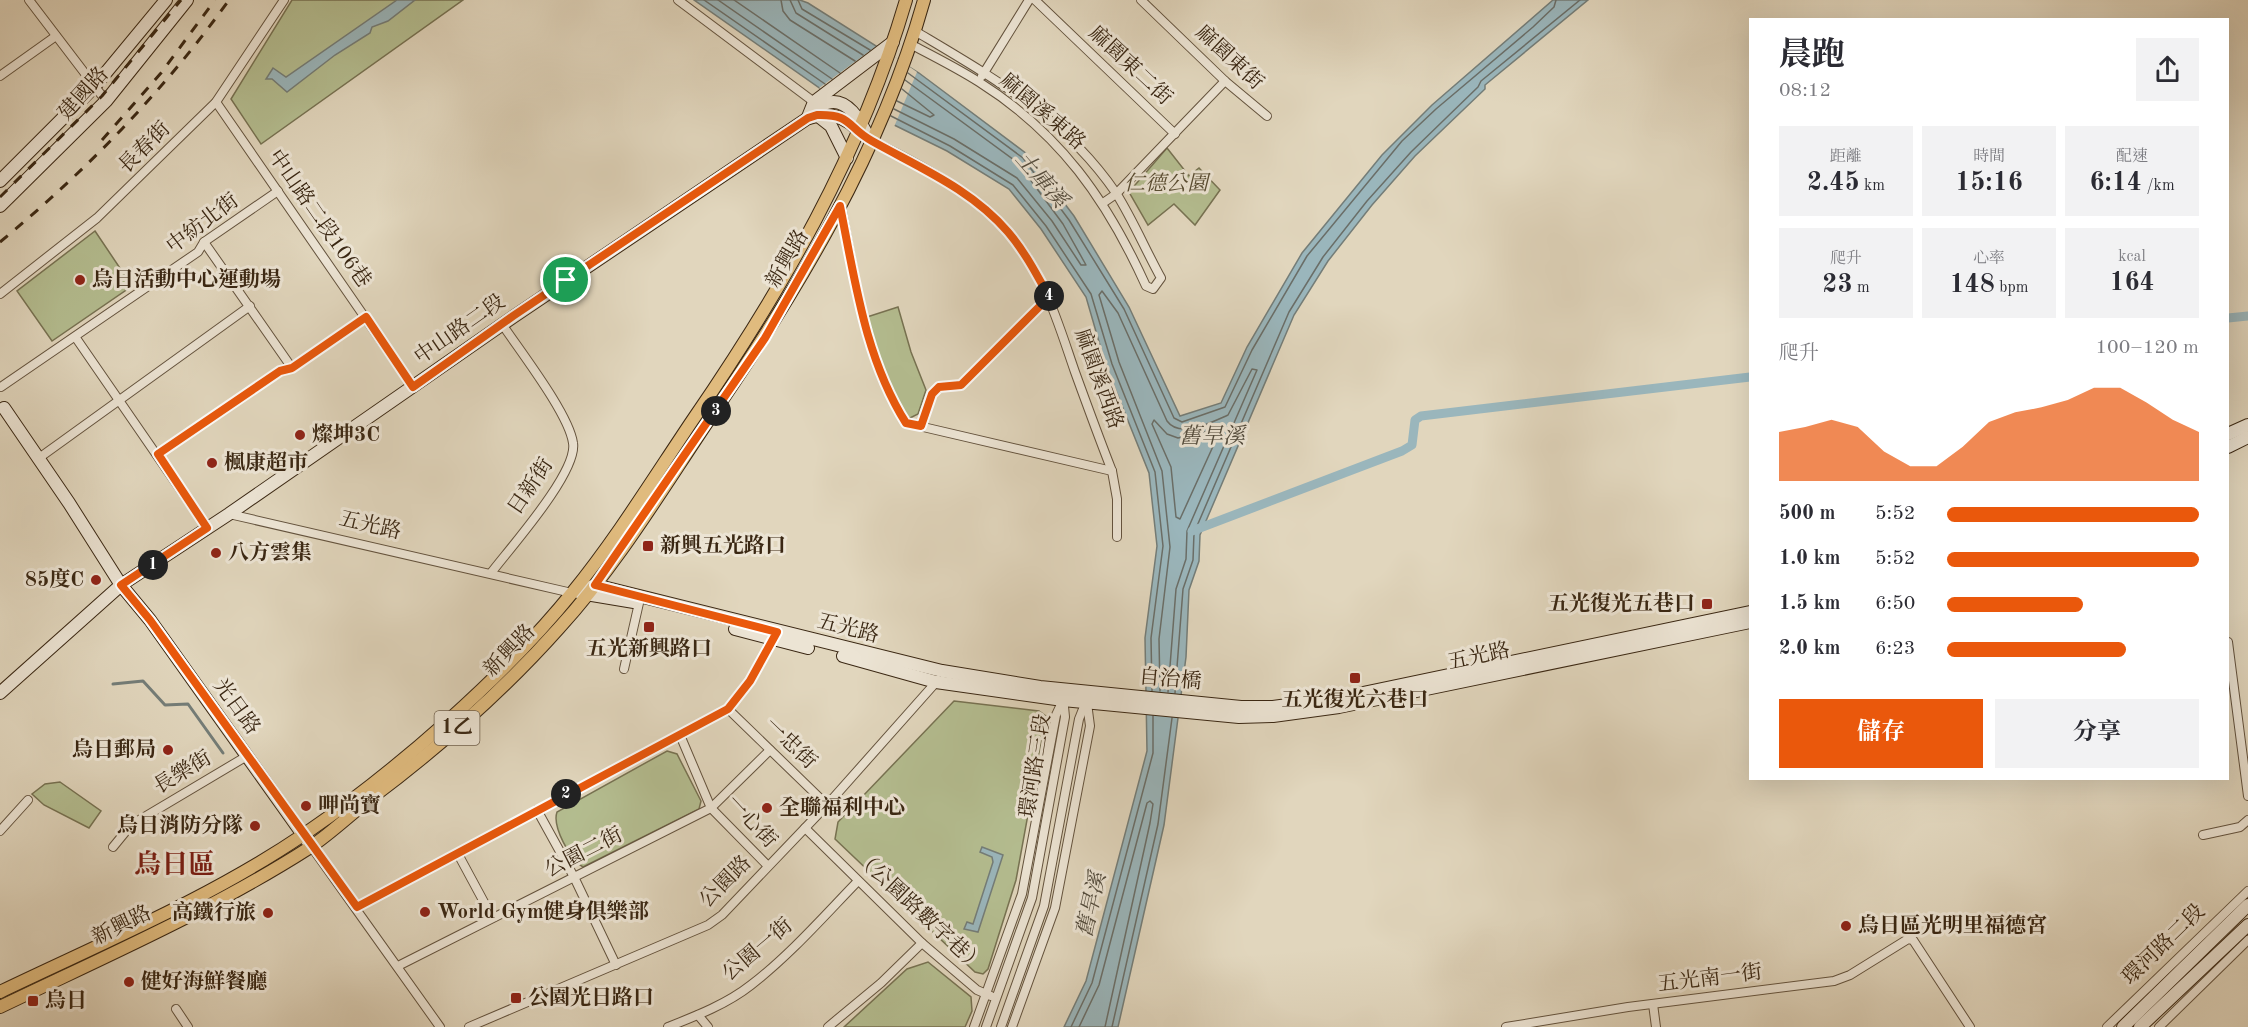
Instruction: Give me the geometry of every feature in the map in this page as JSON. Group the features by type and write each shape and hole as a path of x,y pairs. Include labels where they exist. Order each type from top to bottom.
{"main road":[{"name":"建國路","path":"0,181 94,87 166,0"},
{"name":"建國路","path":"0,206 106,101 187,0"},
{"name":"1乙","path":"860,123 906,0"},
{"name":"1乙","path":"870,140 913,38 924,0"},
{"path":"847,158 831,126 813,117 814,102 888,48"},
{"name":"中山路二段","path":"0,693 121,585 230,514 502,324 813,117 825,103 838,102 848,107 870,140"},
{"name":"新興路","path":"0,992 184,903 303,835 393,765 452,715 540,628 572,593 621,526 753,332 816,223 847,158 860,123"},
{"name":"新興路","path":"0,1007 188,915 311,846 416,764 495,694 559,628 592,589 765,338 840,206 870,140"},
{"name":"光日路","path":"4,408 121,585 150,620 311,846"},
{"path":"2229,434 2248,425"},
{"path":"2229,446 2248,437"},
{"path":"572,593 592,589"},
{"name":"五光路","path":"592,589 639,603 775,635"},
{"name":"五光路","path":"592,589 939,677 1064,695 1119,700"},
{"name":"五光路","path":"1215,709 1272,707 1339,698 1749,612"},
{"name":"五光路","path":"1215,709 1273,716 1317,711 1749,622"},
{"name":"自治橋","path":"1119,700 1215,709"},
{"name":"環河路二段","path":"2123,1027 2248,905"},
{"name":"環河路二段","path":"2140,1027 2248,925"}],"street":[{"path":"29,0 106,101"},
{"name":"長春街","path":"0,294 97,218 216,102 284,0"},
{"path":"678,0 814,102"},
{"path":"978,82 1029,0"},
{"name":"麻園東二街","path":"1035,0 1175,134"},
{"name":"麻園東街","path":"1141,0 1225,81 1267,116"},
{"path":"0,76 56,36"},
{"name":"麻園溪東路","path":"913,38 985,72 1024,97 1056,123 1116,194 1161,278 1153,289 1146,286 1124,237 1102,203 1076,165 1057,144 1019,111 913,38"},
{"path":"1102,203 1116,194 1225,81"},
{"name":"中山路二段106巷","path":"216,102 413,387"},
{"name":"麻園溪西路","path":"870,140 903,156 965,193 1007,231 1027,258 1049,297 1112,471 1117,499 1117,537"},
{"name":"中紡北街","path":"0,387 76,338 198,252 204,242 278,191"},
{"path":"840,206 862,315 888,395 906,423 1112,471"},
{"path":"204,242 292,368"},
{"path":"921,426 932,394 939,387 961,385 1049,297"},
{"path":"39,458 250,306"},
{"path":"158,454 280,371 292,368 366,317"},
{"name":"日新街","path":"491,573 567,472 574,445 568,425 502,324"},
{"path":"76,338 207,528"},
{"name":"五光路","path":"230,514 572,593"},
{"path":"624,669 639,603"},
{"path":"357,907 728,709 750,681 775,635"},
{"path":"2229,650 2248,796"},
{"name":"公園路","path":"469,1027 708,925 722,915 827,805 939,677"},
{"name":"環河路三段","path":"974,1027 1022,894 1056,715 1064,695"},
{"name":"環河路三段","path":"986,1027 1032,898 1065,717 1064,695"},
{"name":"環河路三段","path":"1001,1027 1044,906 1079,719 1088,697"},
{"name":"環河路三段","path":"1012,1027 1055,908 1090,726 1088,697"},
{"name":"一忠街","path":"728,709 827,805"},
{"name":"一心街","path":"680,735 711,808 768,866"},
{"name":"公園二街","path":"398,966 711,808 770,750"},
{"name":"長樂街","path":"113,847 131,825 247,756"},
{"path":"0,831 28,800"},
{"path":"537,810 574,877 616,965"},
{"path":"2203,835 2240,828 2248,820"},
{"name":"（公園路數字巷）","path":"805,828 921,943 977,990 1019,1006"},
{"name":"光日路","path":"311,846 357,907 440,1027"},
{"path":"458,854 492,917"},
{"name":"公園一街","path":"668,1027 698,1015 750,987 858,881"},
{"name":"環河路二段","path":"2107,1027 2248,891"},
{"name":"五光南一街","path":"1506,1027 1653,1004 1834,981 1850,975 1908,939 1913,940 1970,1027"},
{"path":"2159,1027 2248,940"},
{"path":"828,1027 881,983 921,943"},
{"path":"1653,1004 1656,1027"},
{"path":"177,1009 189,1027"},
{"path":"698,1015 708,1027"}],"green space":[{"path":"292,0 463,0 261,144 231,99"},
{"name":"仁德公園","path":"1167,148 1189,176 1199,168 1220,190 1195,225 1174,204 1148,225 1129,192"},
{"name":"烏日活動中心運動場","path":"95,231 132,286 52,341 17,291"},
{"path":"898,307 911,352 926,390 918,414 908,419 893,399 867,317"},
{"path":"954,701 1039,711 1046,716 1016,880 988,969 983,974 975,972 835,839 838,822"},
{"path":"667,751 677,754 701,801 699,809 583,867 563,842 557,826 557,812"},
{"path":"60,782 101,811 89,828 44,805 32,794 45,784"},
{"path":"928,962 971,997 972,1011 965,1027 844,1027 907,969"}],"water":[{"path":"397,0 415,0 388,21 372,27 370,33 335,55 287,92 272,79 266,79 273,68 286,77"},
{"path":"694,0 800,0 808,3 919,73 1027,154 1074,216 1129,307 1180,416 1221,403 1247,347 1302,253 1382,155 1432,105 1553,0 1588,0 1485,85 1485,89 1415,156 1372,205 1328,261 1294,315 1200,535 1199,561 1189,590 1186,657 1164,825 1118,1027 1064,1027 1086,981 1147,751 1145,638 1157,546 1149,473 1106,366 1086,297 1041,229 1009,189 947,151 821,89"},
{"path":"982,847 1003,855 978,932 964,929 967,922 973,924 993,862 992,857 980,852"}],"pier":[{"path":"878,45 917,72 894,127 859,111 819,88"}],"waterway":[{"path":"2229,318 2248,316"},
{"path":"1192,531 1402,451 1412,445 1415,420 1421,416 1749,377"},
{"path":"113,684 143,681 165,705 188,704 223,753"}],"railway":[{"path":"0,197 102,96 181,0"},
{"path":"102,140 161,73 215,0"},
{"path":"0,242 63,187 122,128 178,66 229,0"}],"place":[{"name":"烏日活動中心運動場","path":"80,280"},
{"name":"燦坤3C","path":"300,435"},
{"name":"楓康超市","path":"212,463"},
{"name":"新興五光路口","path":"648,546"},
{"name":"八方雲集","path":"216,553"},
{"name":"85度C","path":"96,580"},
{"name":"五光復光五巷口","path":"1707,604"},
{"name":"五光新興路口","path":"649,627"},
{"name":"五光復光六巷口","path":"1355,678"},
{"name":"烏日郵局","path":"168,750"},
{"name":"呷尚寶","path":"306,806"},
{"name":"全聯福利中心","path":"767,808"},
{"name":"烏日消防分隊","path":"255,826"},
{"name":"World Gym健身俱樂部","path":"425,912"},
{"name":"高鐵行旅","path":"268,913"},
{"name":"烏日區光明里福德宮","path":"1846,926"},
{"name":"健好海鮮餐廳","path":"129,982"},
{"name":"公園光日路口","path":"516,998"},
{"name":"烏日","path":"33,1001"}],"district":[{"name":"烏日區","path":"175,865"}],"route":[{"path":"825,115 843,117 870,140 903,156 965,193 1007,231 1027,258 1049,297 961,385 939,387 932,394 921,426 906,423 888,395 862,315 840,206 765,338 595,585 777,632 750,681 728,709 357,907 150,620 121,585 207,528 158,454 280,371 292,368 366,317 413,387 566,280 808,118 825,115"}],"water label":[{"name":"土庫溪","path":"1041,180"},
{"name":"舊旱溪","path":"1212,437"},
{"name":"舊旱溪","path":"1092,905"}]}
